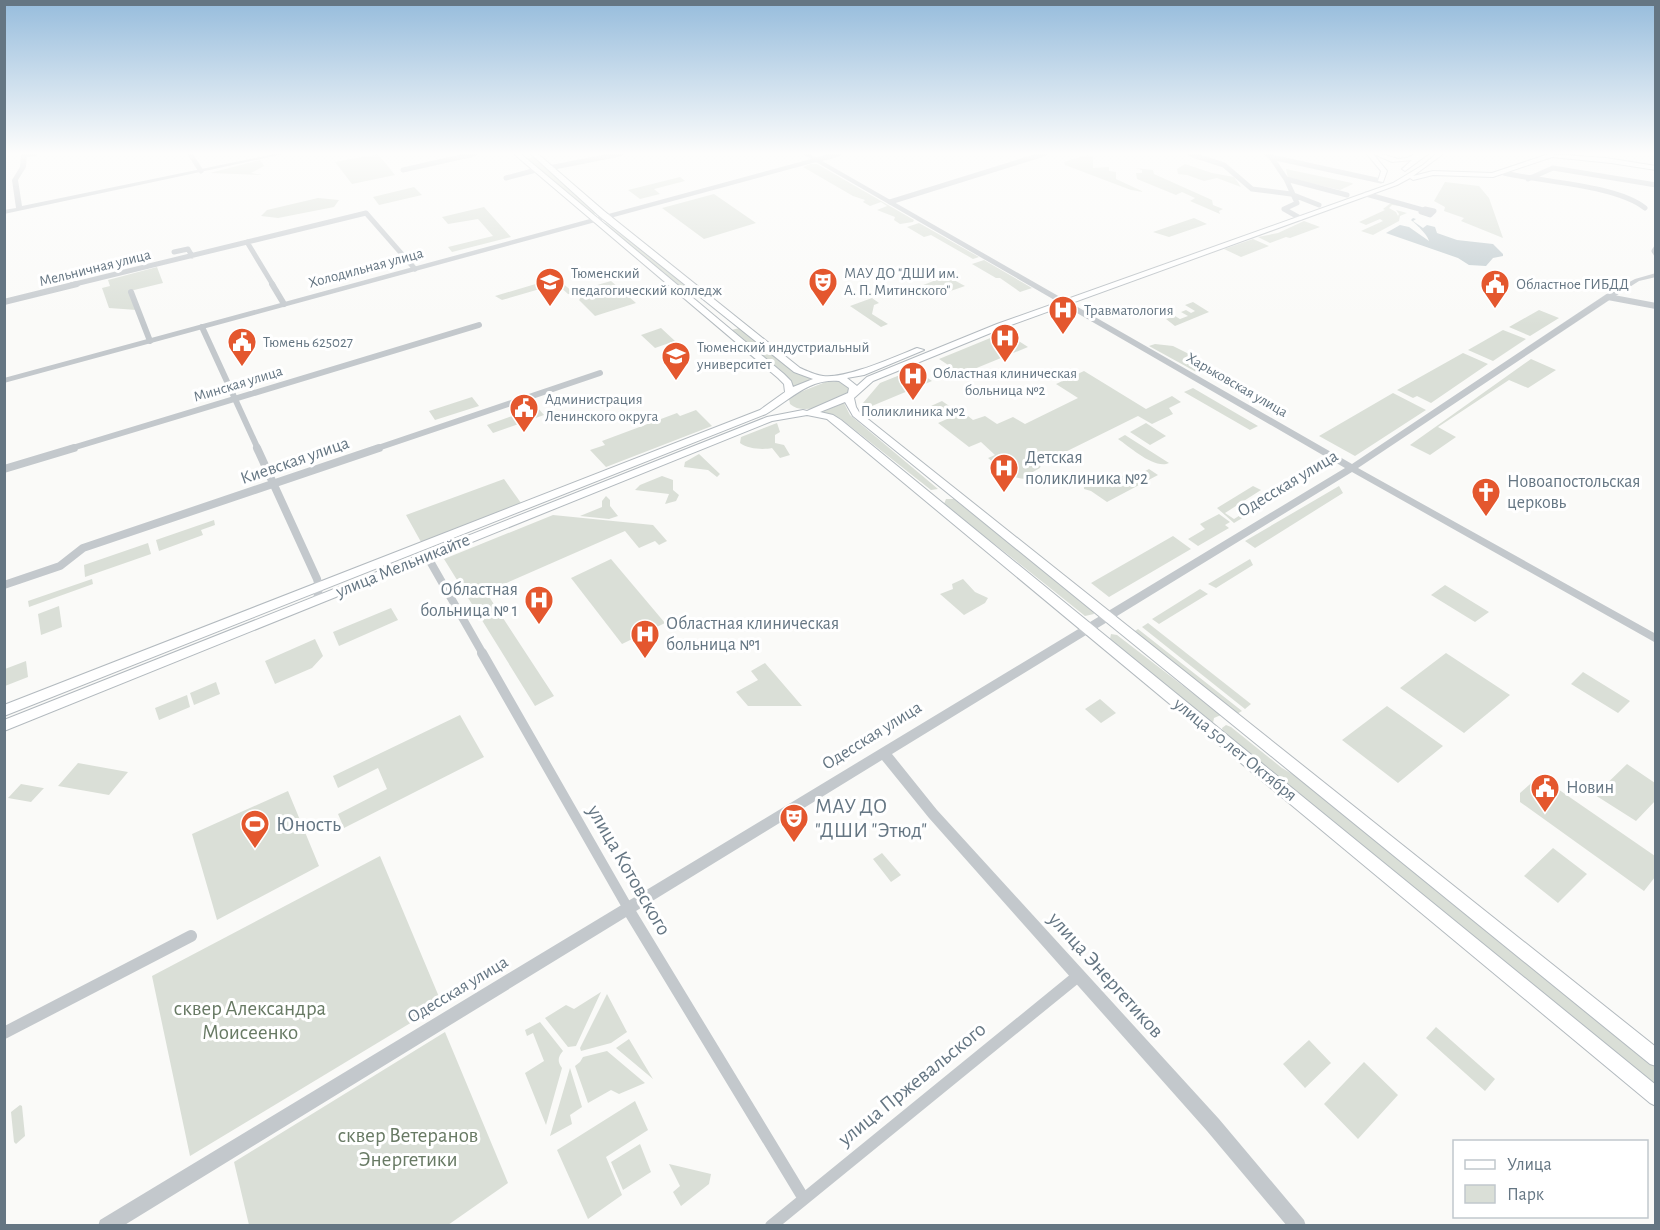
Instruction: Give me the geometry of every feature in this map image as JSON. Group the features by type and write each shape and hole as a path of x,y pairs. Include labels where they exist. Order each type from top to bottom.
{"main road":[{"path":"584,211 781,376 788,383 785,406 807,413"},
{"path":"599,211 797,370 829,378 864,372 1059,299 1309,211"},
{"path":"1297,216 1306,211"},
{"path":"682,294 686,288 696,289"},
{"path":"851,395 870,379 1011,318"},
{"path":"722,327 733,327 737,322"},
{"name":"улица Мельникайте","path":"549,503 763,412 788,394 829,378"},
{"name":"улица 50 лет Октября","path":"829,378 847,381 854,388 851,395 851,407 856,414 1656,1058"},
{"name":"улица Мельникайте","path":"4,711 770,419 807,413 851,395"},
{"name":"улица 50 лет Октября","path":"807,413 830,417 838,422 1656,1097"},
{"path":"931,498 950,489"},
{"name":"улица Мельникайте","path":"4,726 318,593 427,556 529,511"},
{"path":"1221,738 1217,724 1220,720 1225,718 1238,721"}],"street":[{"name":"Холодильная улица","path":"4,381 627,211"},
{"name":"Харьковская улица","path":"906,211 1352,468 1656,639"},
{"path":"1288,211 1297,216"},
{"name":"Мельничная улица","path":"4,302 366,213 415,269"},
{"path":"247,242 284,304"},
{"path":"1656,248 1654,251 1656,254"},
{"path":"174,252 188,249 192,256"},
{"name":"Одесская улица","path":"106,1226 1352,468 1608,297 1637,280 1656,275"},
{"path":"131,292 150,341"},
{"path":"1608,297 1656,306"},
{"name":"Минская улица","path":"4,469 479,325"},
{"path":"202,327 273,483 318,593"},
{"name":"Киевская улица","path":"4,585 60,566 83,548 260,490 273,483 600,373"},
{"name":"улица Котовского","path":"427,556 629,909 804,1199"},
{"name":"улица Энергетиков","path":"883,752 933,814 1213,1125 1298,1226"},
{"path":"4,1033 191,936"},
{"name":"улица Пржевальского","path":"771,1226 1078,976"}],"green space":[{"path":"266,211 312,211 278,218 261,216"},
{"path":"466,211 488,211 511,237 452,252 448,247 493,236 478,219 448,224 442,217"},
{"path":"667,211 739,211 756,223 704,239"},
{"path":"881,211 899,211 914,220 900,224 894,220 895,217"},
{"path":"1382,211 1395,211 1398,216 1397,211 1407,213 1400,216 1399,221 1373,235 1361,231 1383,221 1380,219 1366,225 1359,222"},
{"path":"1445,211 1494,211 1503,238 1461,221 1464,218"},
{"path":"1194,218 1207,224 1169,237 1153,232"},
{"path":"1304,221 1320,227 1270,243 1258,237 1278,233"},
{"path":"602,223 606,223 688,286 680,289"},
{"path":"919,223 979,257 973,259 931,235 924,237 907,227"},
{"path":"1253,239 1269,246 1241,257 1224,249"},
{"path":"984,260 1032,288 1020,292 1000,278 972,264"},
{"path":"157,267 163,283 130,291 137,310 109,308 102,288 110,286 108,280"},
{"path":"952,279 965,286 942,294 908,291 936,280"},
{"path":"549,280 561,282 573,292 611,281 636,303 595,316 579,300 581,297 579,295 568,294 557,284 502,300 495,296"},
{"path":"872,298 879,303 874,305 872,314 888,324 881,327 850,306"},
{"path":"1193,302 1209,312 1175,326 1166,319 1175,316 1180,319 1188,316 1181,312 1195,311 1185,305"},
{"path":"1539,310 1559,318 1530,336 1509,327"},
{"path":"661,328 675,341 655,348 641,335"},
{"path":"740,328 796,373 814,380 792,388 787,377 731,330"},
{"path":"1503,330 1526,339 1493,361 1468,350"},
{"path":"1005,332 1028,347 962,374 939,359"},
{"path":"1155,344 1173,346 1197,358 1191,363 1205,370 1198,373 1149,346"},
{"path":"1463,353 1488,364 1431,403 1397,390"},
{"path":"1531,359 1556,370 1528,388 1509,380 1438,427 1456,437 1430,455 1410,445"},
{"path":"915,369 932,381 867,408 863,403 880,383"},
{"path":"1084,371 1146,409 1172,396 1181,402 1169,408 1173,414 1152,424 1138,416 1041,464 1040,468 1031,473 1035,478 1028,479 1015,477 998,467 988,458 995,455 981,442 969,447 938,423 963,412 973,420 985,416 997,424 1013,417 1025,424 1078,398 1056,384"},
{"path":"828,381 843,382 849,388 848,393 811,409 796,408 790,404 789,399 793,395"},
{"path":"1193,388 1258,426 1250,430 1184,392"},
{"path":"1393,393 1426,410 1355,456 1319,436"},
{"path":"472,397 479,406 435,420 429,411"},
{"path":"942,401 958,412 941,419 907,417"},
{"path":"844,403 850,415 938,489 931,490 841,419 822,412"},
{"path":"537,407 544,415 493,433 487,425"},
{"path":"696,410 712,426 606,467 590,450 605,445 602,441 677,413 680,416"},
{"path":"777,423 780,432 775,435 775,443 784,445 790,455 780,458 772,448 756,449 740,443 741,437"},
{"path":"1146,423 1166,436 1150,445 1130,432"},
{"path":"1125,435 1169,463 1157,463 1143,457 1118,439"},
{"path":"699,454 720,474 717,477 708,470 684,467 685,462"},
{"path":"1149,469 1158,475 1107,502 1084,489 1084,485 1099,477 1138,475"},
{"path":"662,476 673,480 673,490 679,495 676,501 665,504 669,494 635,490 640,485"},
{"path":"504,479 521,503 421,542 406,515"},
{"path":"1253,486 1261,490 1225,513 1234,519 1255,506 1259,508 1234,523 1217,508"},
{"path":"1339,486 1343,493 1255,548 1245,541"},
{"path":"606,496 618,516 609,519 580,516 602,507 602,501"},
{"path":"946,499 954,499 1094,614 1085,616 944,504"},
{"path":"1219,514 1230,522 1225,525 1229,528 1198,546 1188,539 1205,529 1200,524"},
{"path":"553,515 653,525 667,541 659,545 655,541 639,548 625,531 486,592 554,696 535,706 444,559"},
{"path":"214,520 215,525 201,530 203,535 159,551 156,540"},
{"path":"1173,536 1191,549 1109,597 1091,583"},
{"path":"148,543 151,554 85,577 84,565"},
{"path":"611,559 665,623 622,644 571,578"},
{"path":"1250,559 1253,565 1216,588 1208,584"},
{"path":"92,579 93,584 29,607 28,601"},
{"path":"963,579 975,592 988,598 985,603 964,615 940,594 953,589 952,584"},
{"path":"1445,585 1489,612 1475,622 1431,595"},
{"path":"1200,589 1208,594 1159,624 1152,619"},
{"path":"59,606 62,627 41,635 38,614"},
{"path":"391,608 398,620 339,646 333,632"},
{"path":"1148,623 1251,704 1245,709 1142,627"},
{"path":"1138,629 1242,711 1235,715 1132,633"},
{"path":"1111,634 1117,635 1221,715 1214,718 1213,723 1110,639"},
{"path":"315,639 323,656 312,668 275,684 265,661"},
{"path":"1446,653 1510,695 1464,733 1400,688"},
{"path":"26,661 28,677 5,686 5,669"},
{"path":"765,663 802,706 748,706 736,692 758,680 751,671"},
{"path":"1583,672 1630,701 1618,713 1571,684"},
{"path":"216,682 220,694 194,705 190,693"},
{"path":"187,695 190,707 159,720 155,708"},
{"path":"1100,699 1116,713 1101,723 1085,709"},
{"path":"1387,706 1443,746 1398,783 1342,740"},
{"path":"460,715 484,757 344,828 338,814 387,789 378,768 338,788 333,776"},
{"path":"1226,725 1282,768 1309,784 1655,1066 1655,1089 1223,732 1222,728"},
{"path":"78,763 128,772 109,795 58,786"},
{"path":"1627,764 1655,783 1655,801 1636,821 1595,795"},
{"path":"1539,776 1655,856 1655,877 1644,891 1520,802 1520,793"},
{"path":"21,784 44,788 31,802 8,798"},
{"name":"Юность","path":"288,791 319,866 217,920 192,834"},
{"path":"1553,848 1587,874 1558,903 1524,876"},
{"path":"882,853 901,875 891,882 873,859"},
{"name":"сквер Александра Моисеенко","path":"380,856 442,1004 190,1156 152,976"},
{"path":"601,992 576,1046 568,1047 545,1018 566,1005 574,1009"},
{"path":"607,994 627,1032 611,1043 581,1051 580,1048"},
{"path":"540,1022 563,1051 559,1059 562,1068 546,1125 525,1073 544,1061 533,1033 527,1036 525,1030"},
{"path":"1436,1027 1495,1079 1485,1091 1426,1038"},
{"name":"сквер Ветеранов Энергетики","path":"445,1032 508,1183 448,1225 249,1225 234,1162"},
{"path":"629,1039 653,1079 616,1048"},
{"path":"1309,1040 1331,1063 1305,1088 1283,1064"},
{"path":"607,1051 645,1083 619,1094 611,1090 588,1103 575,1066 583,1057"},
{"path":"1364,1062 1398,1095 1358,1139 1324,1104"},
{"path":"570,1068 582,1107 570,1115 572,1124 550,1136"},
{"path":"635,1101 648,1130 606,1157 622,1195 588,1219 557,1150"},
{"path":"20,1105 22,1106 25,1136 16,1144 11,1112"},
{"path":"640,1144 651,1172 623,1190 611,1162"},
{"path":"669,1164 711,1174 709,1184 681,1206 673,1192 680,1186"}],"shaded area":[{"path":"1416,219 1413,221 1423,228 1427,225 1435,227 1437,233 1457,240 1493,244 1503,256 1493,258 1486,266 1469,265 1458,258 1386,233 1400,225 1409,227 1429,241 1411,220"}],"place":[{"name":"Тюменский педагогический колледж","path":"550,308"},
{"name":"МАУ ДО \"ДШИ им. А. П. Митинского\"","path":"823,308"},
{"name":"Областное ГИБДД","path":"1495,310"},
{"name":"Травматология","path":"1063,336"},
{"name":"Областная клиническая больница №2","path":"1005,364"},
{"name":"Тюмень 625027","path":"242,368"},
{"name":"Тюменский индустриальный университет","path":"676,382"},
{"name":"Поликлиника №2","path":"913,402"},
{"name":"Администрация Ленинского округа","path":"524,434"},
{"name":"Детская поликлиника №2","path":"1004,494"},
{"name":"Новоапостольская церковь","path":"1486,518"},
{"name":"Областная больница № 1","path":"539,626"},
{"name":"Областная клиническая больница №1","path":"645,660"},
{"name":"Новин","path":"1545,814"},
{"name":"МАУ ДО \"ДШИ \"Этюд\"","path":"794,844"},
{"name":"Юность","path":"255,850"}]}
